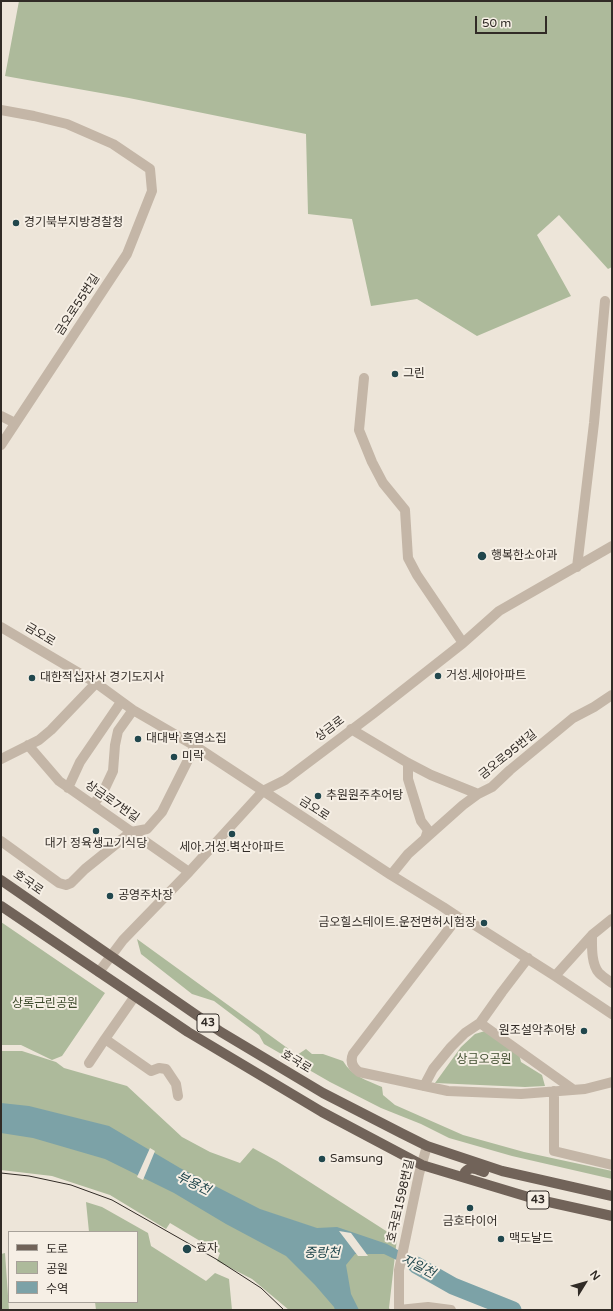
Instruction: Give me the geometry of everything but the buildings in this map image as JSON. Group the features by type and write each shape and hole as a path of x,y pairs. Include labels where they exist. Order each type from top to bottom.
{"main road":[{"name":"호국로","path":"1,880 221,1032 323,1093 428,1146 502,1171 612,1196"},
{"name":"43","path":"1,906 188,1032 322,1112 422,1165 535,1199 612,1216"},
{"path":"466,1178 466,1170 471,1168 488,1173 502,1171"}],"street":[{"name":"금오로55번길","path":"1,110 67,124 113,144 150,169 152,191 127,254 1,445"},
{"path":"577,567 594,423 605,301"},
{"path":"364,378 359,430 372,462 383,483 405,510 408,558 420,580 463,643"},
{"path":"1,416 15,423"},
{"name":"상금로","path":"99,972 123,940 189,872 263,791 285,780 463,643 499,611 612,546"},
{"name":"금오로","path":"1,627 96,683 133,710 195,746 391,875 458,917 470,922 528,958 612,1014"},
{"path":"1,759 39,740 51,730 96,683"},
{"name":"금오로95번길","path":"391,875 408,854 464,805 478,794 492,787 510,770 573,718 612,695"},
{"path":"68,788 80,762 121,702"},
{"path":"94,804 105,788 113,771 118,731 133,710"},
{"path":"351,729 431,775 478,794"},
{"name":"상금로7번길","path":"28,745 54,775 68,788 94,804 131,832 189,872"},
{"path":"1,841 59,883 66,885 71,883 85,869 131,832 147,828 162,812 195,746"},
{"path":"408,763 408,779 421,821 428,830 425,839"},
{"path":"458,917 351,1058 353,1066 359,1072 448,1091 514,1094 585,1089 612,1082"},
{"path":"555,976 592,935 612,919"},
{"path":"592,935 593,954 596,969 612,983"},
{"path":"424,1086 434,1069 451,1047 465,1033 480,1023 528,958"},
{"path":"89,1062 135,996"},
{"path":"480,1023 574,1090"},
{"path":"105,1039 151,1071 159,1068 166,1069 176,1084 178,1096"},
{"path":"554,1091 554,1151 612,1165"},
{"name":"호국로1598번길","path":"399,1310 399,1270 403,1247 422,1165 428,1146"},
{"path":"399,1310 428,1307 451,1310"}],"green space":[{"path":"19,1 612,1 612,267 608,269 559,215 537,235 571,296 477,336 417,299 371,306 352,219 308,214 306,134 129,98 5,76"},
{"name":"상록근린공원","path":"1,922 105,993 62,1056 52,1060 21,1045 1,1045"},
{"path":"137,939 297,1055 306,1049 312,1054 323,1054 343,1061 355,1074 382,1087 383,1095 395,1105 463,1135 524,1152 612,1171 612,1179 512,1156 449,1138 421,1124 381,1108 330,1082 264,1044 259,1035 214,1001 192,994 141,954"},
{"name":"상금오공원","path":"485,1031 519,1054 521,1062 542,1075 545,1086 525,1087 435,1083 461,1047 475,1034"},
{"path":"1,1051 22,1051 56,1062 64,1068 127,1086 182,1137 210,1152 240,1163 253,1148 277,1161 397,1238 390,1310 289,1310 252,1279 217,1261 220,1253 170,1223 166,1229 110,1195 52,1176 1,1170"},
{"path":"86,1202 102,1207 148,1233 151,1246 206,1281 215,1273 229,1279 232,1310 96,1310 95,1303 138,1303 138,1231 89,1231"},
{"path":"5,1253 9,1310 1,1310 1,1254"}],"water":[{"name":"중랑천","path":"1,1103 29,1106 109,1126 180,1168 260,1209 317,1228 337,1227 387,1244 438,1272 434,1278 384,1254 355,1254 346,1265 351,1294 359,1310 335,1310 315,1285 286,1256 226,1224 174,1193 105,1159 33,1138 1,1133"}],"pier":[{"path":"150,1148 155,1151 143,1180 137,1177"},
{"path":"339,1231 351,1233 368,1256 358,1256"}],"waterway":[{"name":"자일천","path":"416,1265 453,1286 513,1310"}],"tram line":[{"path":"1,1173 29,1176 71,1185 112,1200 216,1259 261,1288 284,1310"}],"place":[{"name":"경기북부지방경찰청","path":"16,223"},
{"name":"그린","path":"395,374"},
{"name":"행복한소아과","path":"482,556"},
{"name":"거성.세아아파트","path":"438,676"},
{"name":"대한적십자사 경기도지사","path":"32,678"},
{"name":"대대박 흑염소집","path":"138,739"},
{"name":"미락","path":"174,757"},
{"name":"추원원주추어탕","path":"318,796"},
{"name":"대가 정육생고기식당","path":"96,831"},
{"name":"세아.거성.벽산아파트","path":"232,834"},
{"name":"공영주차장","path":"110,896"},
{"name":"금오힐스테이트.운전면허시험장","path":"484,923"},
{"name":"원조설악추어탕","path":"584,1031"},
{"name":"Samsung","path":"322,1159"},
{"name":"금호타이어","path":"470,1208"},
{"name":"맥도날드","path":"501,1239"},
{"name":"효자","path":"187,1249"}],"water label":[{"name":"부용천","path":"193,1184"}]}
